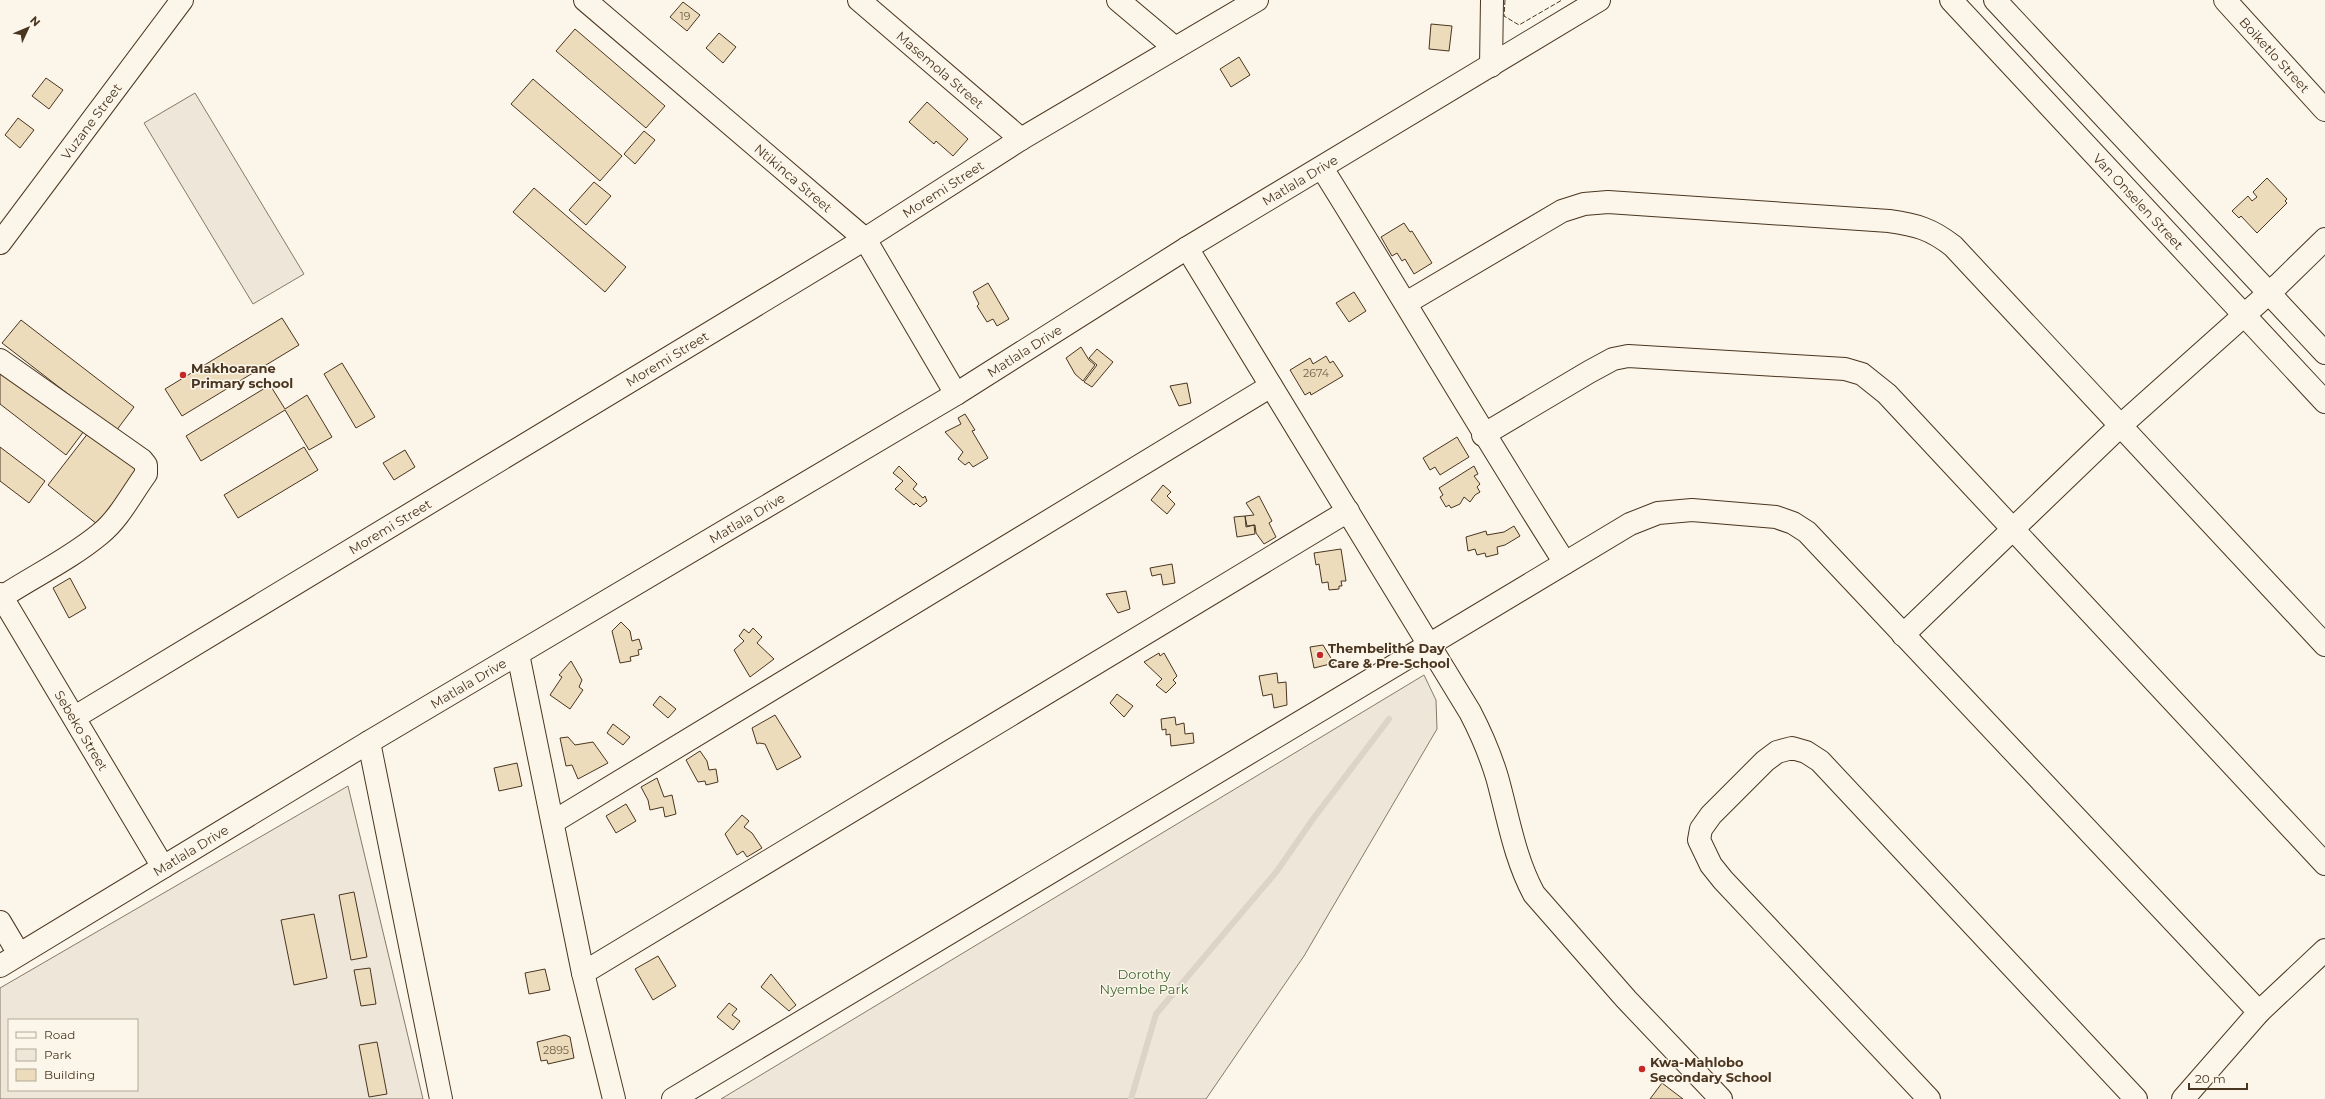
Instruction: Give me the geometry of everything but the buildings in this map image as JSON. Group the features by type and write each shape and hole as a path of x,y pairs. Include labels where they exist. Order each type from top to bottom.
{"street":[{"name":"Vuzane Street","path":"0,243 182,0"},
{"name":"Ntikinca Street","path":"585,0 865,239 956,394"},
{"name":"Masemola Street","path":"859,0 1021,139"},
{"path":"1118,0 1175,48"},
{"name":"Moremi Street","path":"76,717 865,239 1021,139 1257,0"},
{"path":"1492,0 1492,66"},
{"name":"Matlala Drive","path":"0,966 369,742 956,394 1187,248 1492,66 1599,0"},
{"name":"Van Onselen Street","path":"1951,0 2325,402"},
{"path":"1995,0 2325,353"},
{"name":"Boiketlo Street","path":"2225,0 2325,110"},
{"path":"1322,168 1406,303 1483,435 1565,563"},
{"path":"1406,303 1562,211 1584,204 1616,202 1889,221 1917,226 1936,233 1953,246 2119,427 2325,645"},
{"path":"1903,635 2119,427 2268,293 2325,238"},
{"path":"1187,248 1470,712 1485,742 1497,776 1523,874 1534,894 1626,999 1721,1099"},
{"path":"1483,435 1589,372 1613,359 1628,356 1845,369 1862,374 1887,394 2325,864"},
{"path":"0,360 142,460 147,469 137,486 100,534 73,554 1,595"},
{"path":"553,822 1271,386"},
{"path":"673,1099 1630,524 1658,513 1692,510 1776,517 1793,523 1806,532 2259,1012"},
{"path":"583,973 1348,511"},
{"name":"Sebeko Street","path":"1,595 76,717 163,867"},
{"path":"518,654 583,973 614,1099"},
{"path":"369,742 441,1099"},
{"path":"1929,1099 1723,880 1703,852 1699,840 1701,829 1711,815 1765,761 1778,752 1792,748 1806,752 1820,761 2136,1099"},
{"path":"0,922 19,954"},
{"path":"2183,1099 2259,1012 2325,950"}],"green space":[{"path":"195,93 304,274 253,304 144,123"},
{"name":"Dorothy Nyembe Park","path":"1424,675 1436,700 1437,729 1304,956 1206,1099 721,1099"},
{"path":"348,786 423,1099 0,1099 0,988"}],"waterway":[{"path":"1131,1099 1156,1014 1277,871 1313,819 1389,719"}],"fence":[{"path":"1505,0 1504,16 1519,25 1562,0"}],"place":[{"name":"Makhoarane Primary school","path":"183,375"},
{"name":"Thembelithe Day Care & Pre-School","path":"1320,655"},
{"name":"Kwa-Mahlobo Secondary School","path":"1642,1069"}]}
